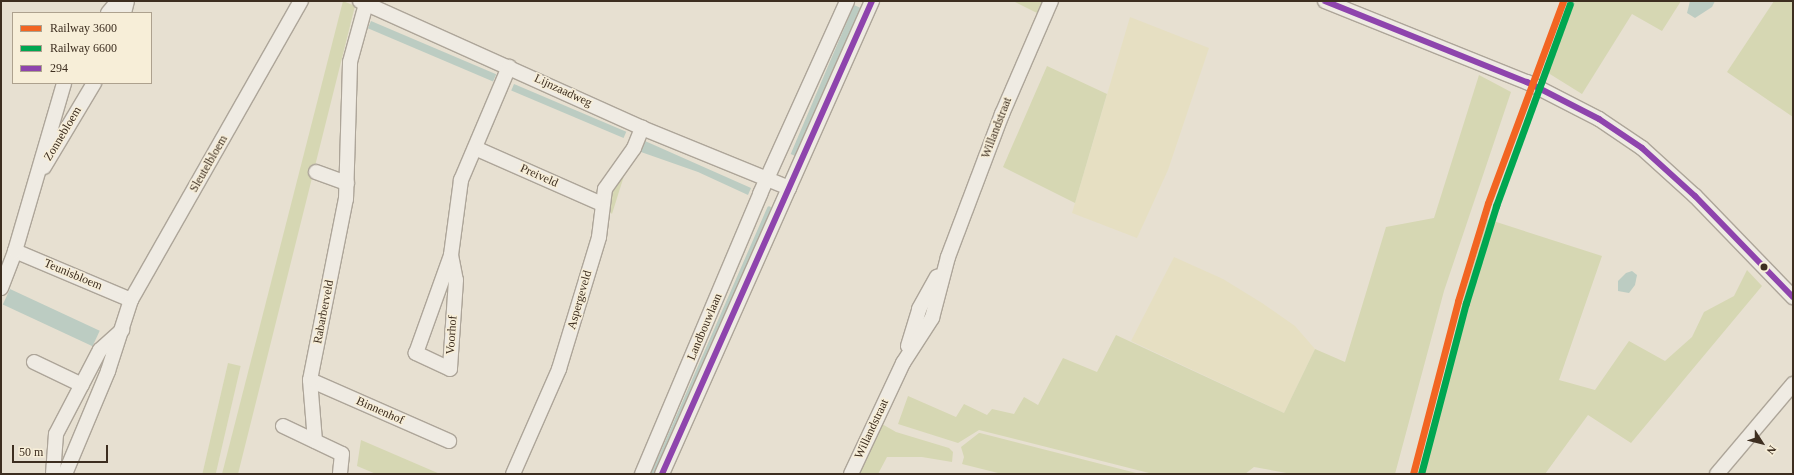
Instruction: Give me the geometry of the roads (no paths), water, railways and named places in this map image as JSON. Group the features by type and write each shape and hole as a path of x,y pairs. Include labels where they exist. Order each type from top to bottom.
{"street":[{"path":"109,12 118,1"},
{"path":"124,12 127,1"},
{"name":"Sleutelbloem","path":"65,474 108,371 131,300 301,1"},
{"name":"Landbouwlaan","path":"642,474 767,180 847,1"},
{"name":"Landbouwlaan","path":"662,474 872,1"},
{"name":"Willandstraat","path":"851,474 903,363 919,309 948,257 1002,114 1050,1"},
{"path":"1327,1 1523,80 1599,119 1642,148 1695,196 1793,297"},
{"name":"Lijnzaadweg","path":"363,2 642,128 767,180"},
{"name":"Rabarberveld","path":"315,442 310,380 347,183 350,62 363,2"},
{"name":"Voorhof","path":"451,255 456,280 450,369 416,354 451,255 461,180 509,67"},
{"name":"Zonnebloem","path":"2,285 15,251 32,185 64,84"},
{"name":"Zonnebloem","path":"32,185 93,84"},
{"name":"Aspergeveld","path":"518,472 559,369 600,237 602,204 605,189 634,148 642,128"},
{"name":"Preiveld","path":"475,148 602,204"},
{"path":"316,172 347,183"},
{"path":"767,180 789,188"},
{"name":"Teunisbloem","path":"15,251 131,300"},
{"path":"54,474 56,434 100,350 122,330"},
{"path":"34,362 82,385"},
{"name":"Binnenhof","path":"310,380 449,441"},
{"path":"1717,474 1793,384"},
{"path":"283,426 342,454 340,474"}],"waterway":[{"path":"653,474 769,208"}],"rail line":[{"name":"3600","path":"1413,474 1458,301 1488,203 1563,1"},
{"name":"6600","path":"1421,474 1466,303 1496,206 1570,4"}]}
